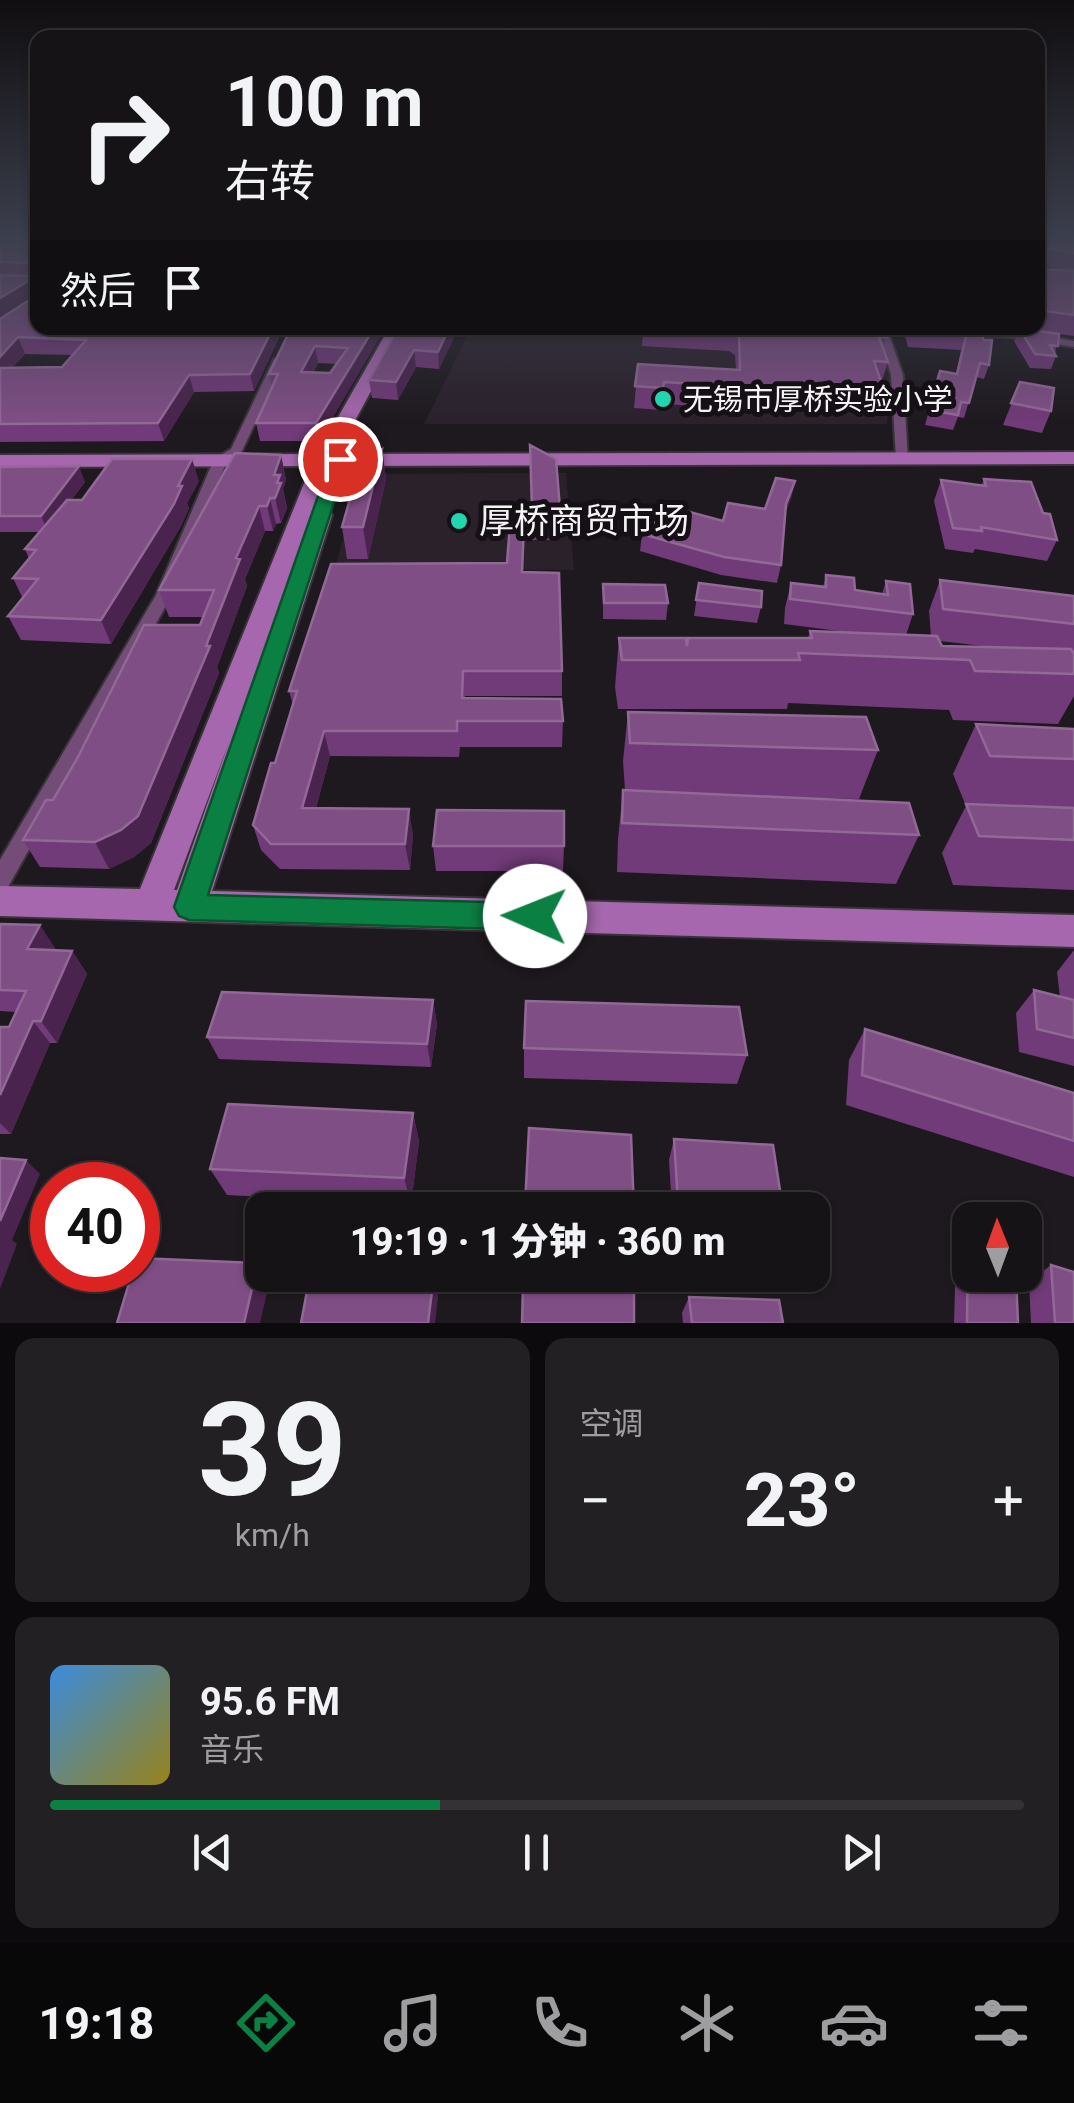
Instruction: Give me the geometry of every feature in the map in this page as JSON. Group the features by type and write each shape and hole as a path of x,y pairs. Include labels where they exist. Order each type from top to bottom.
{"street":[{"path":"150,908 332,459 394,335"},
{"path":"884,335 897,374 903,458"},
{"path":"1038,335 1074,344"},
{"path":"0,880 164,595 221,459 236,451 283,349"},
{"path":"0,461 1074,458"},
{"path":"189,907 332,459"},
{"path":"0,901 1074,931"}],"shaded area":[{"name":"无锡市厚桥实验小学","path":"468,335 795,335 878,340 892,374 887,424 424,424"},
{"name":"厚桥商贸市场","path":"566,473 574,570 335,568 361,474"}],"building":[{"path":"1045,299 1074,299 1074,315 1045,311"},
{"path":"30,300 30,335 270,335 250,374 189,375 158,423 0,424 0,368 62,367 86,340 18,337 0,357 0,319"},
{"path":"1059,334 1058,346 1050,345 1056,356 1035,354 1023,335"},
{"path":"288,335 370,335 316,423 256,423 278,374 269,374","holes":["315,346 348,348 330,373 301,372"]},
{"path":"394,335 446,335 438,352 414,350 396,382 369,380"},
{"path":"739,335 886,337 879,337 888,362 874,361 884,391 664,382 663,388 635,386 638,364 740,370"},
{"path":"948,335 982,335 984,340 992,340 989,365 980,363 969,403 961,402 958,415 929,410 940,371 957,374 966,336"},
{"path":"1020,382 1054,388 1051,411 1011,403"},
{"path":"530,445 556,459 560,509 532,509"},
{"path":"382,449 363,527 342,527 362,456"},
{"path":"235,453 281,455 274,475 280,475 277,483 281,483 275,498 270,498 267,506 259,506 236,558 240,559 206,646 210,646 138,816 121,830 95,842 23,840 78,757 144,625 200,625 214,590 159,590"},
{"path":"112,459 192,459 174,504 101,620 8,616 38,579 13,578 36,550 25,549 67,500 82,500"},
{"path":"79,466 41,516 0,516 0,467"},
{"path":"776,478 795,481 786,504 781,565 724,557 642,534 651,522 662,525 675,508 723,521 728,503 765,509"},
{"path":"984,479 1031,482 1043,513 1050,514 1057,540 981,527 982,531 953,528 941,480 986,486"},
{"path":"510,524 524,525 522,572 559,573 562,671 463,671 462,698 561,699 563,721 457,721 457,731 324,731 302,808 409,809 405,844 271,844 253,825 297,691 289,691 331,564 507,563"},
{"path":"826,575 854,578 855,590 888,595 886,581 910,584 913,614 790,599 791,583 826,587"},
{"path":"940,580 1074,596 1074,624 943,609"},
{"path":"699,583 762,591 761,607 696,600"},
{"path":"603,584 665,585 668,603 604,603"},
{"path":"810,631 937,636 942,646 1071,649 1074,674 975,671 970,660 798,653 800,660 622,660 619,638 686,638 687,646 688,638 812,638"},
{"path":"628,712 866,717 878,750 630,743"},
{"path":"976,724 1074,729 1074,759 990,756"},
{"path":"623,790 909,803 919,835 622,823"},
{"path":"966,804 1074,808 1074,840 979,836"},
{"path":"437,810 564,811 564,846 433,846"},
{"path":"0,924 40,925 27,949 72,951 41,1021 33,1021 0,1095 0,1027 9,1027 26,991 0,990"},
{"path":"1034,990 1074,1000 1074,1038 1037,1029"},
{"path":"222,992 433,1000 427,1044 207,1037"},
{"path":"526,1001 739,1007 747,1055 524,1048"},
{"path":"865,1029 1074,1093 1074,1141 862,1075"},
{"path":"228,1104 413,1113 404,1178 210,1169"},
{"path":"529,1128 631,1135 633,1192 526,1192"},
{"path":"674,1139 773,1145 780,1192 677,1192"},
{"path":"0,1158 26,1160 0,1221"},
{"path":"160,1259 245,1262 245,1292 251,1292 244,1323 117,1323 126,1292 160,1292"},
{"path":"1051,1265 1074,1272 1074,1323 1055,1323"},
{"path":"307,1292 432,1292 428,1323 301,1323"},
{"path":"523,1292 634,1293 634,1323 522,1323"},
{"path":"967,1292 1017,1292 1018,1323 967,1323"},
{"path":"689,1297 779,1300 783,1323 692,1323"}],"place":[{"name":"无锡市厚桥实验小学","path":"663,399"},
{"name":"厚桥商贸市场","path":"459,521"}],"route":[{"path":"340,459 189,907 535,916"}]}
